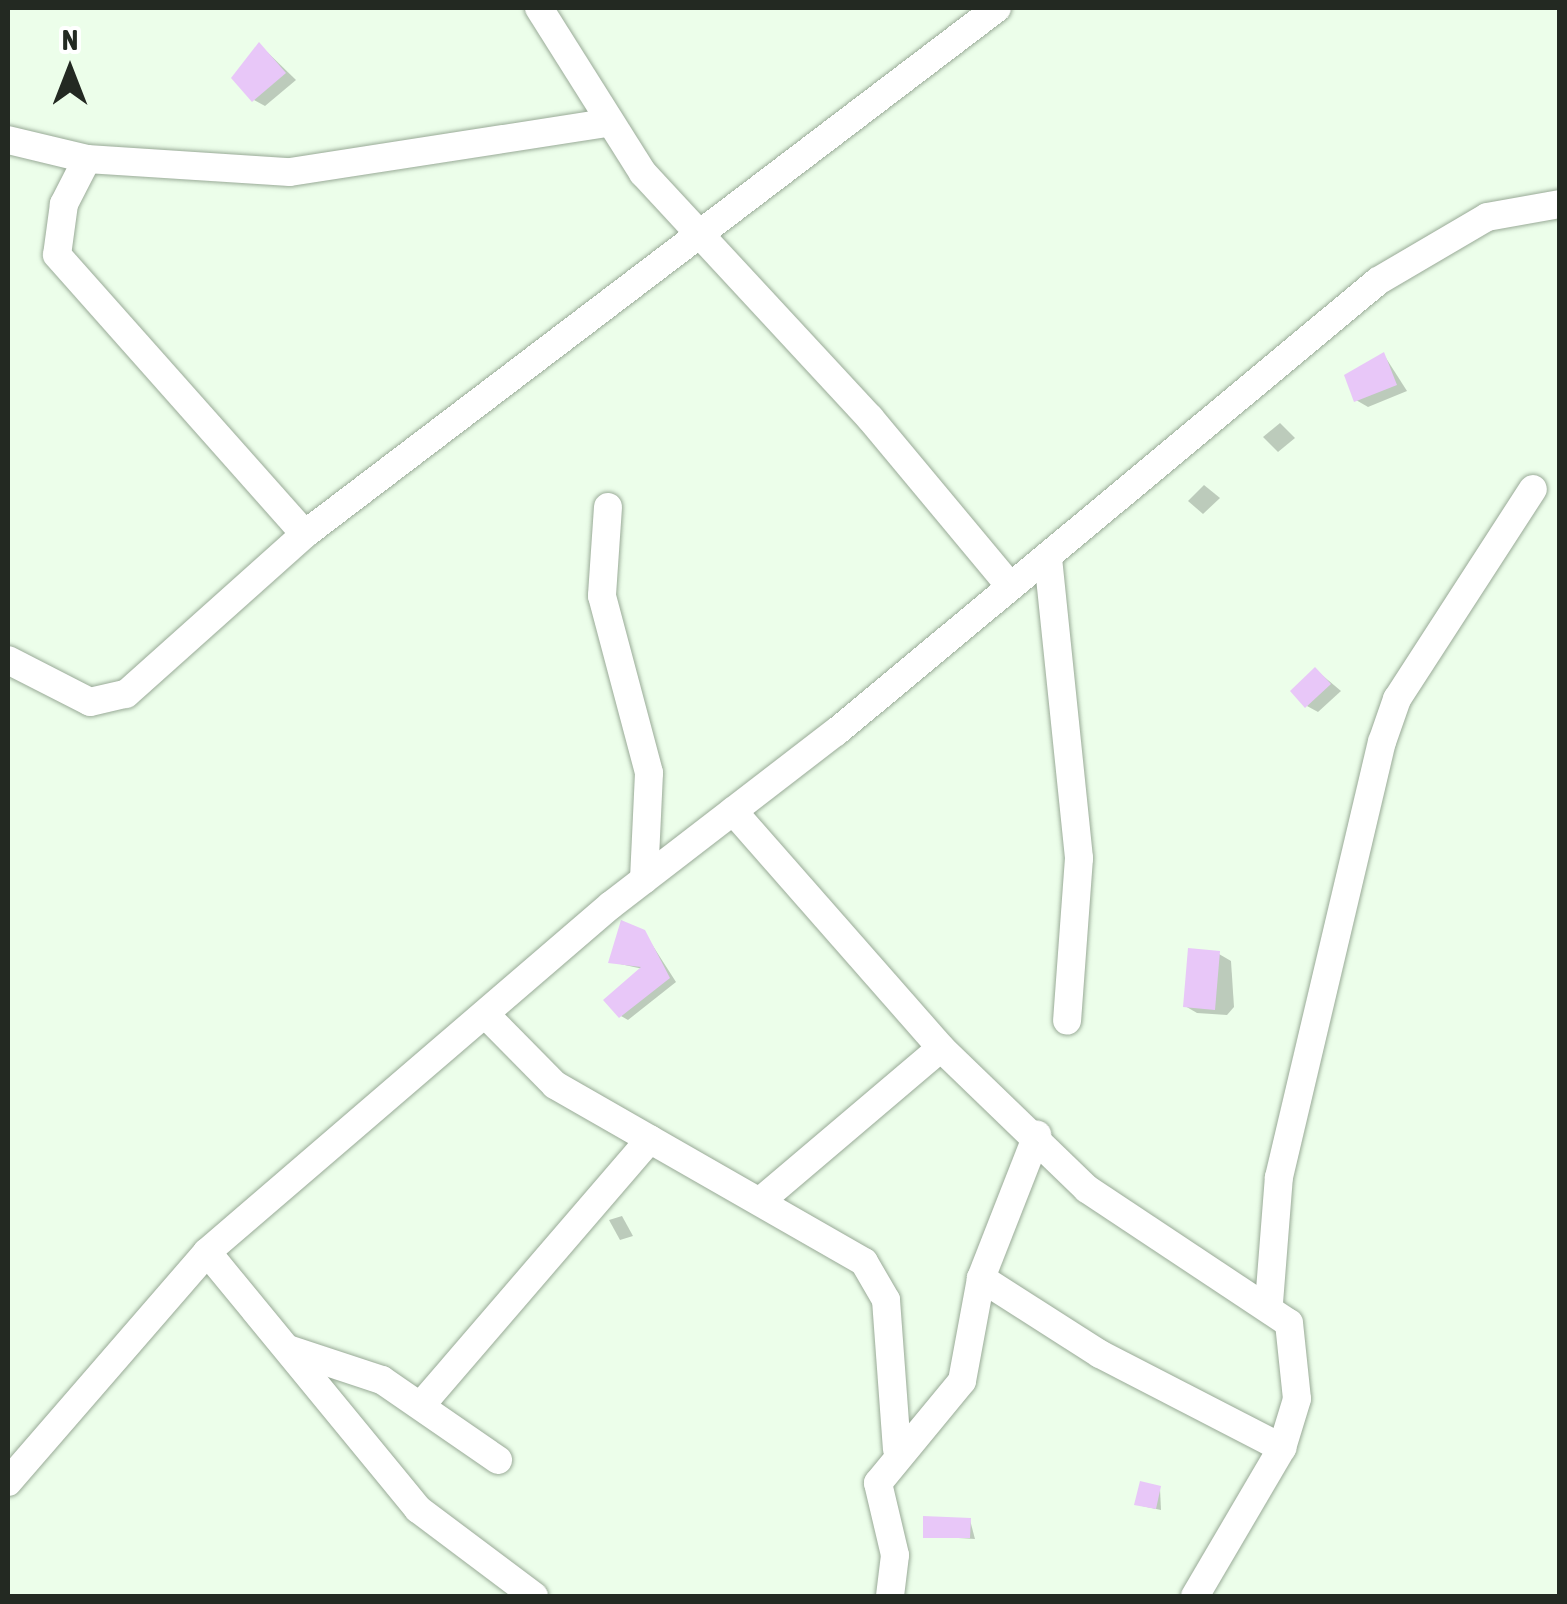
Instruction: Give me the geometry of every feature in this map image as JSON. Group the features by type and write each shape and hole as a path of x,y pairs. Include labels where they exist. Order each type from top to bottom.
{"street":[{"path":"539,8 605,123 1010,586"},
{"path":"8,660 90,702 126,694 305,534 996,8"},
{"path":"8,140 87,159 290,172 605,123"},
{"path":"87,159 64,204 57,255 305,534"},
{"path":"8,1482 207,1252 644,880 1048,558 1378,281 1487,217 1560,204"},
{"path":"1270,1303 1279,1177 1382,742 1397,699 1533,488"},
{"path":"608,507 602,596 649,773 644,880"},
{"path":"1048,558 1079,858 1067,1021"},
{"path":"733,811 940,1048 1131,1223 1270,1303 1297,1345 1297,1399 1282,1448 1194,1596"},
{"path":"486,1015 554,1084 843,1243 877,1279 890,1325 897,1449"},
{"path":"764,1198 940,1048"},
{"path":"890,1596 896,1555 878,1483 897,1449 942,1412 962,1382 981,1278 1037,1136"},
{"path":"423,1403 650,1139"},
{"path":"207,1252 418,1509 534,1596"},
{"path":"981,1278 1100,1354 1282,1448"},
{"path":"287,1348 423,1403 498,1460"}],"building":[{"path":"259,42 286,73 252,102 231,78"},
{"path":"1384,352 1397,385 1354,402 1344,375"},
{"path":"1315,667 1331,684 1305,708 1290,691"},
{"path":"621,920 645,930 670,978 619,1018 603,1000 641,967 608,963"},
{"path":"1188,948 1220,951 1215,1010 1183,1007"},
{"path":"1140,1481 1161,1486 1156,1509 1134,1505"},
{"path":"923,1516 971,1518 970,1538 923,1538"}]}
